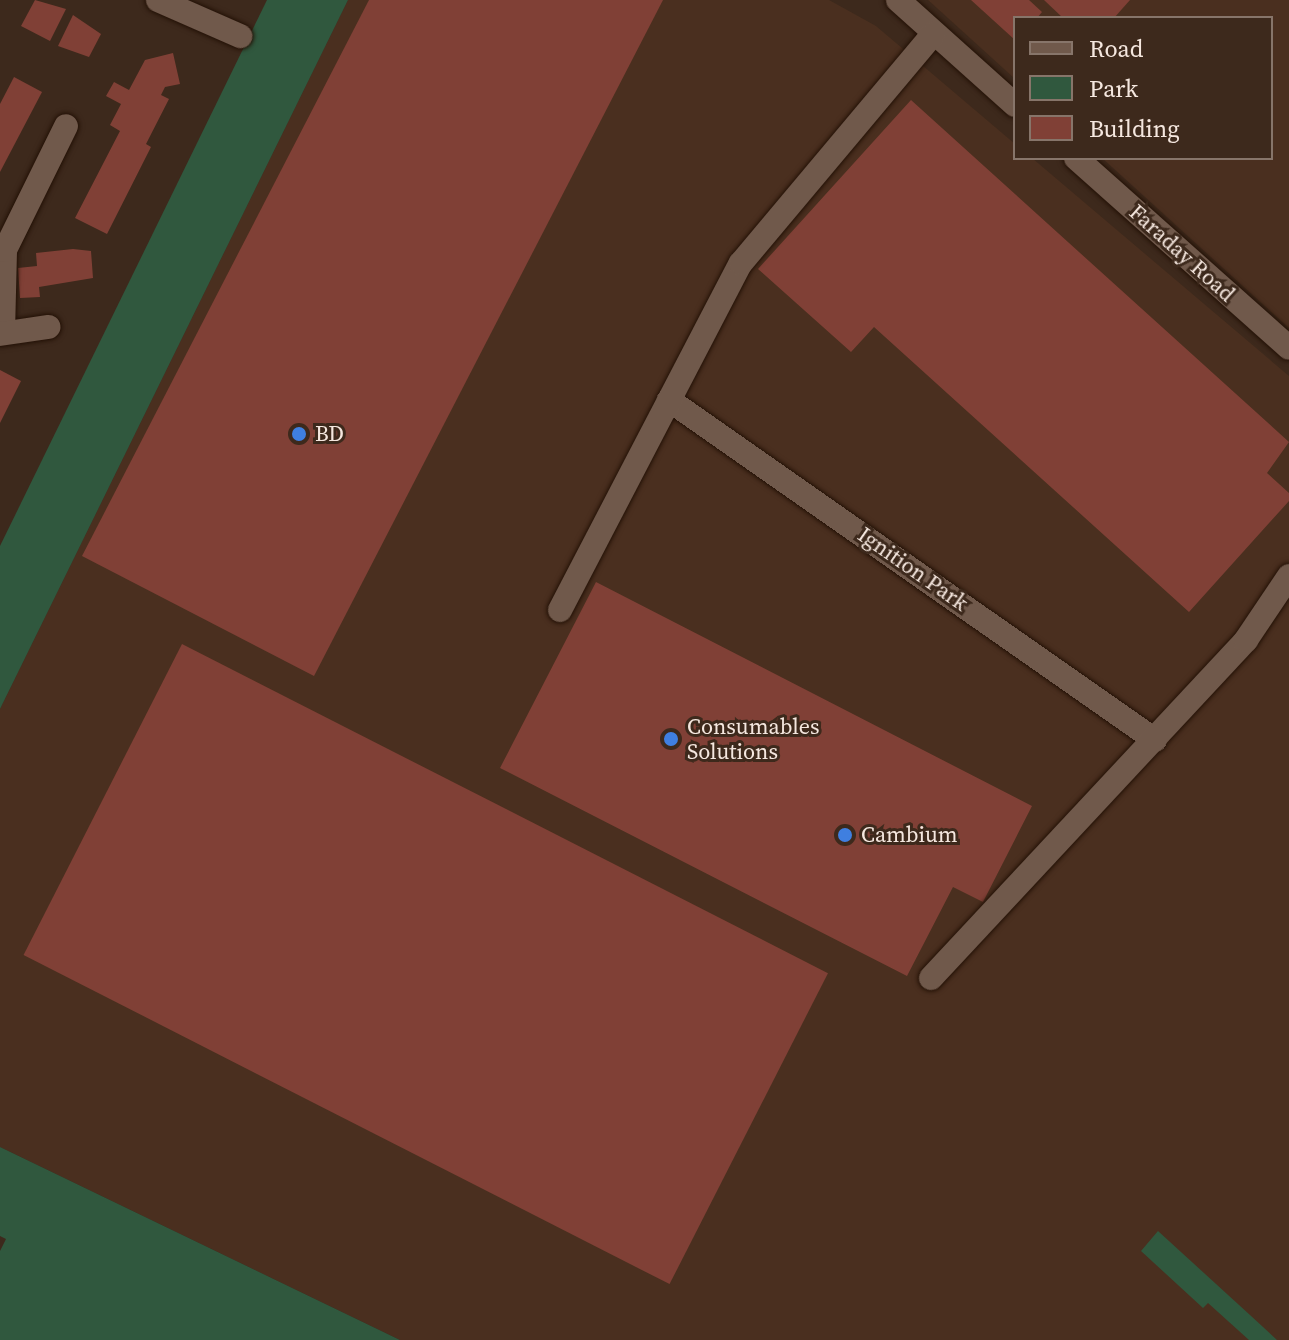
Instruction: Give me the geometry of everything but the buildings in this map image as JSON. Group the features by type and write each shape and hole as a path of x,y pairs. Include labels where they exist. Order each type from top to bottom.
{"street":[{"path":"158,0 240,36"},
{"path":"898,0 1013,103"},
{"path":"560,610 754,243 934,33"},
{"path":"48,327 1,334 5,250 66,126"},
{"name":"Faraday Road","path":"1078,160 1289,348"},
{"name":"Ignition Park","path":"669,400 1155,740"},
{"path":"931,978 1246,640 1289,576"}],"shaded area":[{"path":"348,0 829,0 876,26 1013,142 1013,160 1034,160 1289,376 1289,1340 400,1340 0,1147 0,709"},
{"path":"928,0 1289,0 1289,328 1104,160 1273,160 1273,16 1013,16 1013,77"}],"green space":[{"path":"267,0 348,0 0,709 0,546"},
{"path":"0,1147 400,1340 0,1340 0,1251 6,1239 0,1236"},
{"path":"1158,1231 1277,1340 1249,1340 1208,1303 1203,1308 1141,1251"}],"place":[{"name":"BD","path":"299,434"},
{"name":"Consumables Solutions","path":"671,739"},
{"name":"Cambium","path":"845,835"}]}
